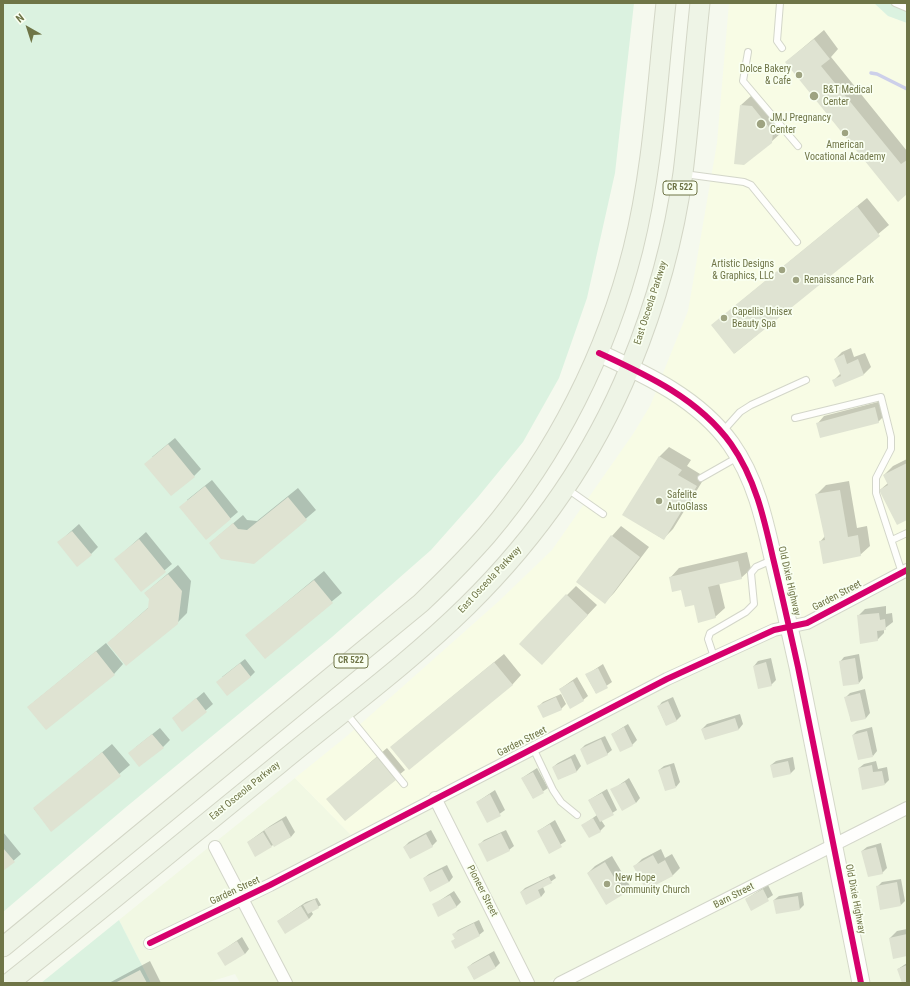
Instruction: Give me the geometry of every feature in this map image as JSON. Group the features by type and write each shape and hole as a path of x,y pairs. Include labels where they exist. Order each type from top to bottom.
{"main road":[{"name":"CR 522","path":"3,947 421,603 456,569 487,535 516,498 572,408 599,353 624,282 634,247 649,161 666,3"},
{"name":"East Osceola Parkway","path":"9,983 426,644 466,608 518,551 565,487 606,419 630,367 662,274 683,174 702,6"}],"street":[{"name":"Old Dixie Highway","path":"599,353 630,367 685,399 712,421 740,457 750,478 760,506 774,559 789,626 861,983"},
{"name":"Garden Street","path":"150,943 270,885 667,678 774,630 807,623 905,572"},
{"name":"Pioneer Street","path":"435,798 528,983"},
{"name":"Barn Street","path":"560,983 907,808"},
{"path":"215,847 286,983"}],"lane":[{"path":"780,3 777,41 782,48"},
{"path":"895,3 907,8"},
{"path":"748,52 743,80 798,146"},
{"path":"683,174 744,182 750,185 797,242"},
{"path":"722,432 737,415 752,405 806,380"},
{"path":"795,418 881,397 891,437 891,449 876,478 876,493 905,572"},
{"path":"701,478 740,457"},
{"path":"565,487 603,514"},
{"path":"892,540 907,533"},
{"path":"714,657 708,639 710,633 746,612 754,604 751,573 756,567 774,559"},
{"path":"344,710 404,784"},
{"path":"533,748 553,790 561,802 577,815"}],"shaded area":[{"path":"3,3 634,3 615,173 587,298 559,378 523,442 478,497 431,550 332,637 125,808 3,912"},
{"path":"729,3 874,3 888,16 907,23 907,563 804,617 794,619 756,476 661,378 688,311 717,143"},
{"path":"874,3 907,3 907,23 888,16"},
{"path":"657,389 708,425 745,480 782,621 664,673 351,835 295,778 347,736 499,601 552,550 633,434 650,406"},
{"path":"907,577 907,801 838,836 796,631 810,629"},
{"path":"785,634 828,841 546,983 534,983 443,801 670,684 776,636"},
{"path":"295,778 351,835 267,880 244,890 218,840"},
{"path":"433,806 522,983 292,983 250,901 274,891"},
{"path":"907,815 907,983 867,983 841,849"},
{"path":"209,847 233,895 142,940 149,951 239,906 279,983 240,983 235,974 206,983 151,983 119,920"},
{"path":"830,854 855,983 574,983"},
{"path":"119,920 151,983 41,983"}],"building":[{"path":"814,39 830,59 821,66 901,164 907,160 907,194 898,202 785,62"},
{"path":"740,105 752,106 773,132 772,143 744,165 734,164"},
{"name":"Renaissance Park","path":"857,206 880,236 734,354 711,325"},
{"path":"844,354 847,364 858,359 864,375 835,387 832,380 841,376 834,359"},
{"path":"875,407 879,423 820,438 816,423"},
{"path":"168,444 195,477 171,496 144,464"},
{"path":"659,456 682,470 678,475 697,486 664,540 622,515"},
{"path":"907,463 907,520 897,525 879,490 888,485 883,475"},
{"path":"205,486 231,519 206,540 179,507"},
{"path":"840,490 848,537 858,535 861,556 823,564 819,541 825,540 815,494"},
{"path":"288,497 307,520 254,564 221,559 209,543 233,523 238,529 247,530"},
{"path":"72,531 92,555 77,567 57,542"},
{"path":"611,535 640,557 605,604 576,582"},
{"path":"139,539 166,572 141,592 114,559"},
{"path":"738,561 742,579 708,587 716,618 698,623 694,605 685,607 681,590 672,592 669,577"},
{"path":"168,574 182,591 178,624 126,666 107,643 148,608 149,599 144,593"},
{"path":"314,580 333,603 265,659 245,635"},
{"path":"566,594 588,615 542,665 519,644"},
{"path":"879,613 880,620 885,619 886,630 877,631 878,641 860,644 857,615"},
{"path":"96,651 115,675 46,730 27,707"},
{"path":"855,658 859,684 843,686 839,661"},
{"path":"494,662 513,685 409,770 390,747"},
{"path":"766,662 772,686 758,689 753,666"},
{"path":"240,663 251,677 227,696 216,682"},
{"path":"598,668 608,688 596,694 585,674"},
{"path":"573,681 584,701 570,709 559,689"},
{"path":"860,693 866,719 851,722 844,697"},
{"path":"556,697 562,710 543,718 537,706"},
{"path":"196,698 207,712 182,732 172,718"},
{"path":"668,701 677,721 666,726 657,706"},
{"path":"735,718 739,730 705,740 701,729"},
{"path":"624,727 633,746 620,752 611,734"},
{"path":"867,731 873,757 858,760 852,735"},
{"path":"152,734 164,748 139,767 128,753"},
{"path":"601,739 608,755 587,765 580,749"},
{"path":"102,752 121,776 51,832 33,808"},
{"path":"377,757 396,780 345,821 326,799"},
{"path":"571,758 577,772 558,780 552,767"},
{"path":"788,761 791,774 773,778 770,765"},
{"path":"872,765 873,772 882,771 885,785 862,790 858,768"},
{"path":"670,766 676,788 665,791 658,770"},
{"path":"533,772 544,793 533,799 521,778"},
{"path":"625,782 636,803 622,811 610,789"},
{"path":"602,793 614,815 600,822 588,800"},
{"path":"490,794 501,816 487,823 476,802"},
{"path":"593,818 601,832 589,838 581,825"},
{"path":"282,820 291,837 274,847 264,830"},
{"path":"550,824 562,847 549,854 537,831"},
{"path":"263,832 272,847 255,857 247,842"},
{"path":"501,833 510,851 487,862 478,844"},
{"path":"426,834 433,847 410,859 403,847"},
{"path":"876,847 883,874 868,877 861,851"},
{"path":"3,848 15,862 3,871"},
{"path":"653,855 658,864 665,860 673,876 646,890 633,866"},
{"path":"605,862 624,894 606,905 587,873"},
{"path":"442,869 449,882 430,892 423,878"},
{"path":"549,877 552,883 538,890 541,897 526,905 520,892"},
{"path":"897,882 901,906 880,910 876,886"},
{"path":"763,889 769,901 751,911 745,899"},
{"path":"450,895 457,907 438,917 432,904"},
{"path":"798,896 800,910 776,914 773,900"},
{"path":"315,899 319,908 308,914 303,905"},
{"path":"301,906 309,919 285,934 277,921"},
{"path":"474,923 480,936 455,949 451,941 455,939 452,934"},
{"path":"907,934 907,956 893,959 889,938"},
{"path":"237,941 245,954 225,966 217,953"},
{"path":"489,955 496,968 474,980 467,967"},
{"path":"907,965 907,983 902,983 897,969"},
{"path":"140,970 147,983 115,983"}],"waterway":[{"path":"871,73 877,74 907,89"}],"cycle path":[{"path":"599,353 635,370 671,390 704,414 731,444 752,484 766,528 798,667 861,983"},
{"path":"150,943 270,885 667,679 774,630 807,623 907,570"}],"place":[{"name":"Dolce Bakery & Cafe","path":"799,75"},
{"name":"B&T Medical Center","path":"814,96"},
{"name":"JMJ Pregnancy Center","path":"761,124"},
{"name":"American Vocational Academy","path":"845,133"},
{"name":"Artistic Designs & Graphics, LLC","path":"782,270"},
{"name":"Renaissance Park","path":"796,280"},
{"name":"Capellis Unisex Beauty Spa","path":"724,318"},
{"name":"Safelite AutoGlass","path":"659,501"},
{"name":"New Hope Community Church","path":"607,884"}]}
